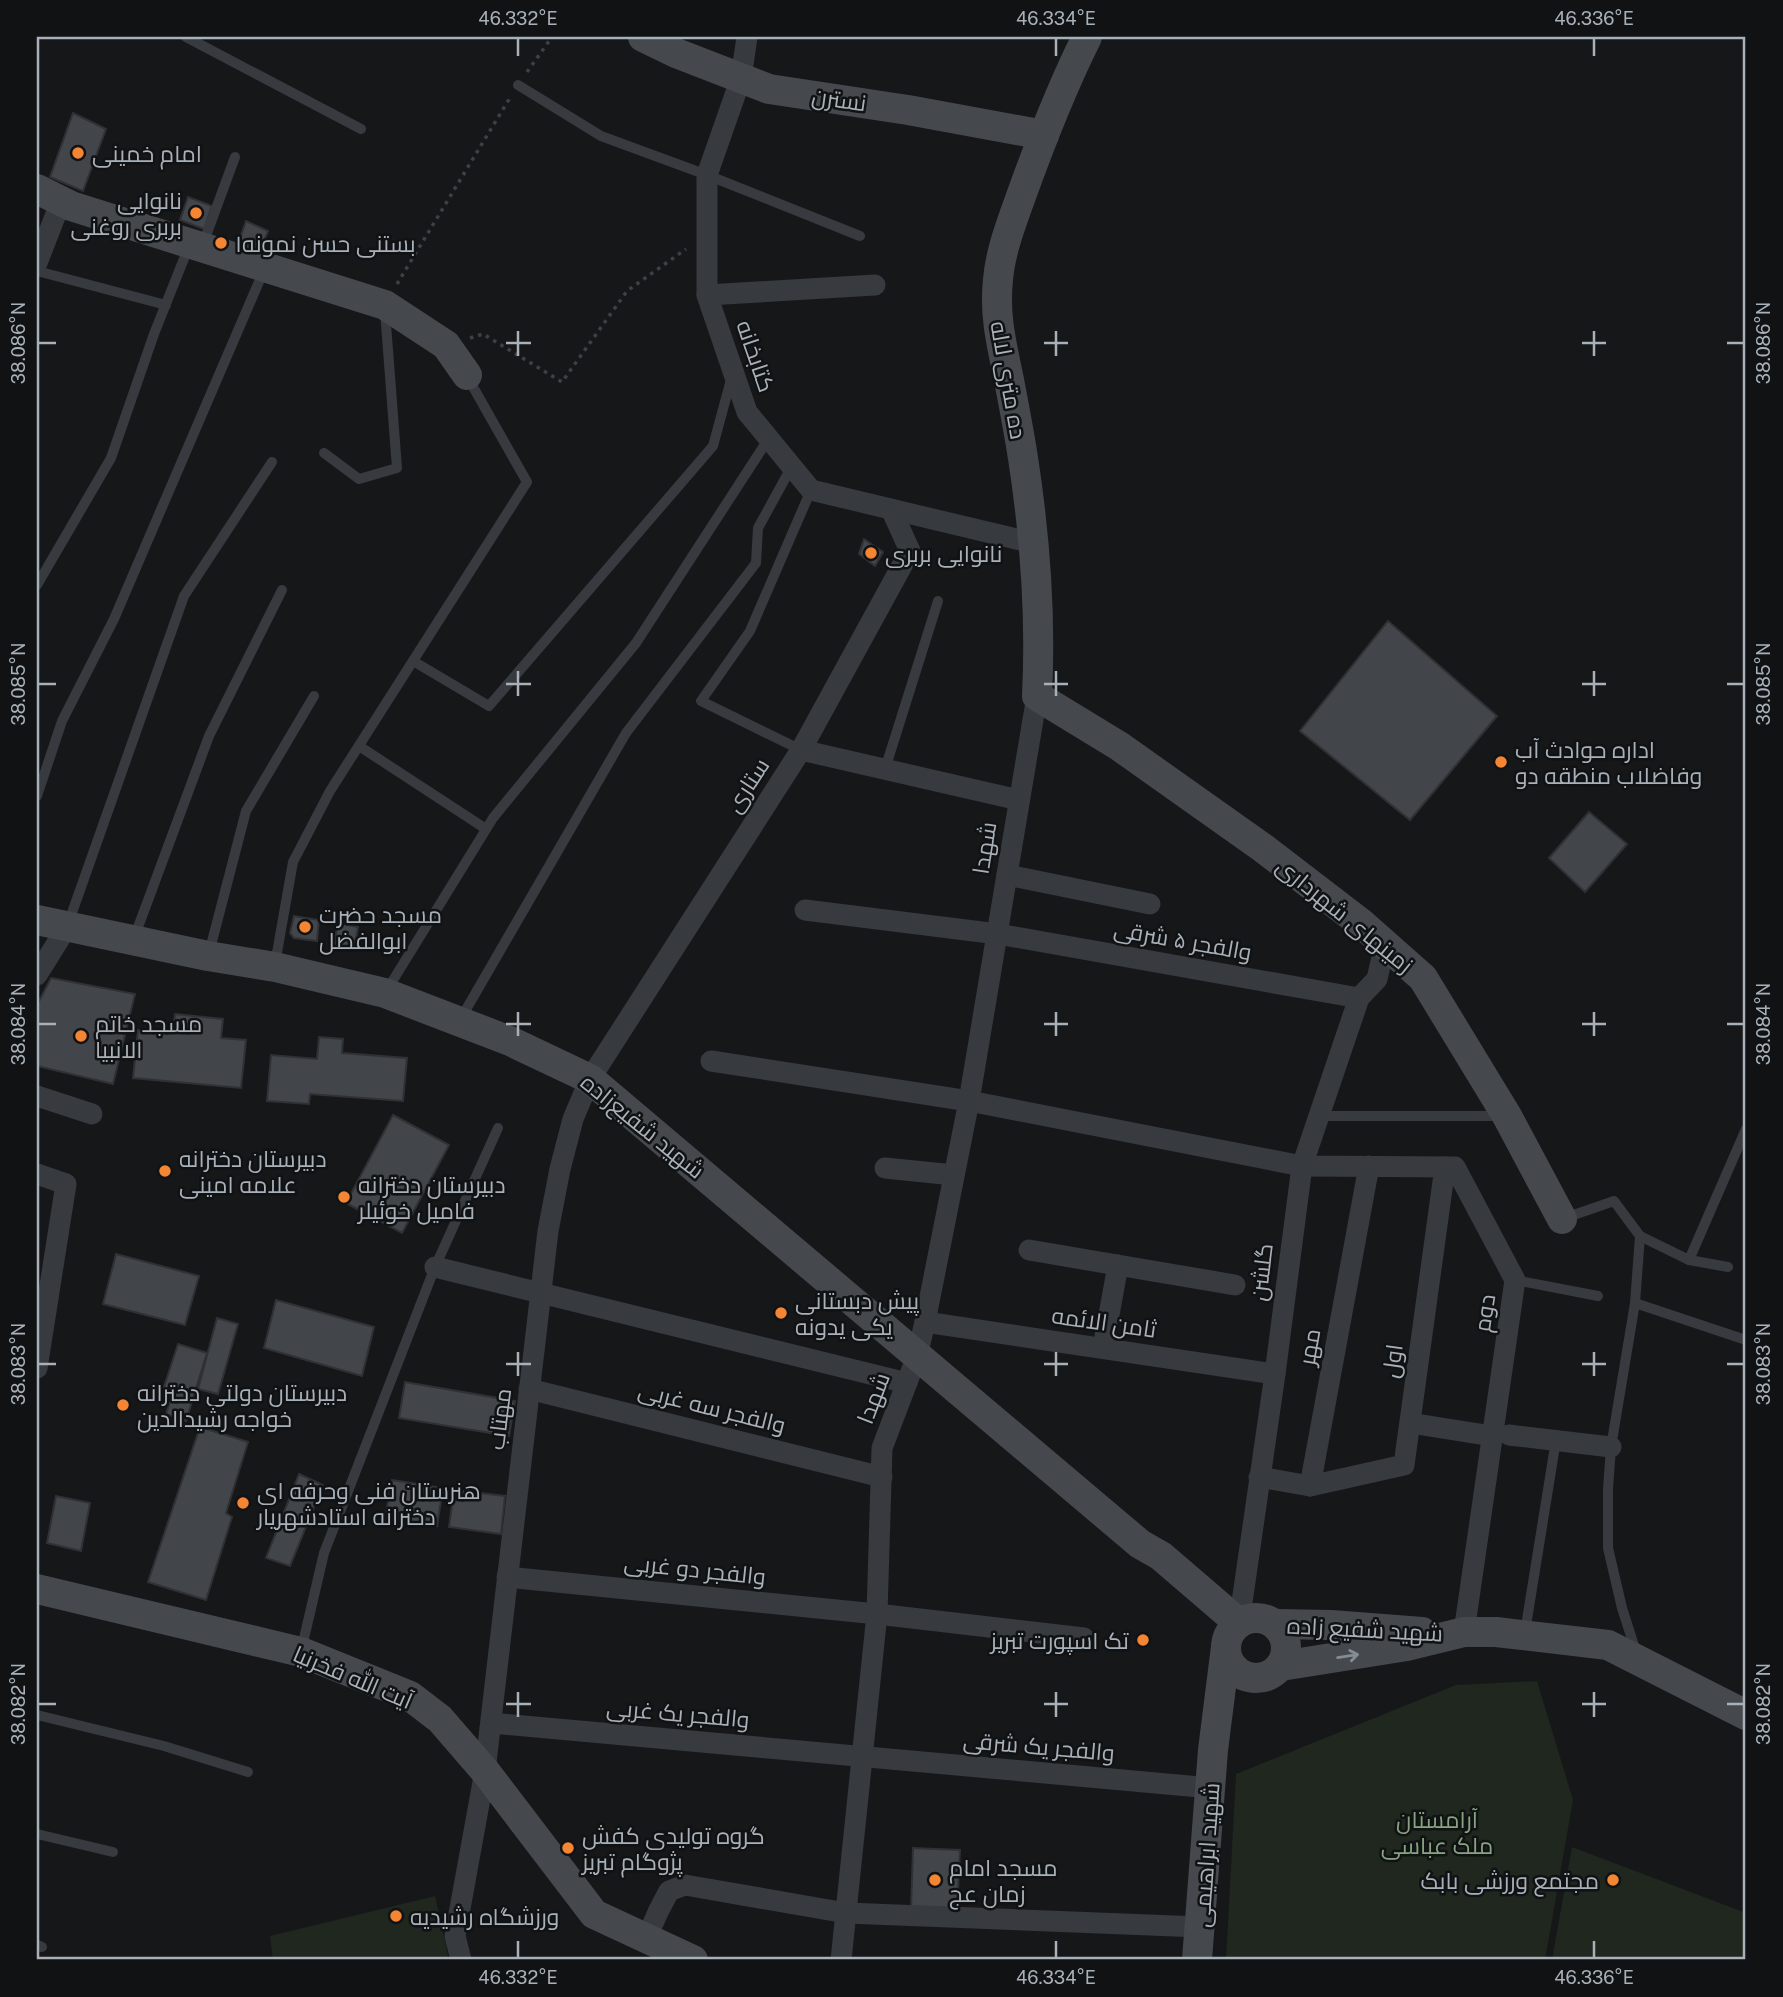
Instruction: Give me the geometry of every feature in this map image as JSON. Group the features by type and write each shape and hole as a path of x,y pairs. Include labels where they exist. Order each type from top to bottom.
{"street":[{"name":"نسترن","path":"643,37 676,53 769,89 908,110 1044,135"},
{"name":"کتابخانه","path":"747,37 741,78 707,175 707,295 747,412 811,490"},
{"name":"ده متری لاله","path":"1037,696 1039,652 1033,543 1023,459 996,320 998,278 1009,232 1044,135 1087,37"},
{"path":"37,263 49,195 71,206 385,305 446,345 467,375"},
{"path":"707,295 876,285"},
{"path":"811,490 1033,543"},
{"name":"ستاری","path":"590,1079 801,750 911,551 891,509"},
{"name":"شهدا","path":"841,1960 877,1614 883,1448 912,1370 925,1322 969,1101 1037,696"},
{"name":"زمینهای شهرداری","path":"1037,696 1119,746 1263,848 1362,924 1423,978 1507,1116 1562,1219"},
{"path":"801,750 1018,800"},
{"path":"1007,875 1150,904"},
{"name":"والفجر ۵ شرقی","path":"805,910 998,934 1359,998"},
{"name":"شهید شفیع‌زاده","path":"37,920 208,956 275,967 385,993 510,1041 590,1079 912,1370 1140,1544 1161,1556 1232,1634 1227,1657 1231,1665 1246,1676"},
{"path":"37,975 67,927"},
{"name":"گلشن","path":"1232,1634 1275,1374 1302,1166 1359,998 1377,979 1385,944"},
{"path":"711,1060 969,1101 1302,1166 1445,1167"},
{"name":"مهتاب","path":"461,1960 455,1936 485,1771 548,1231 573,1119 590,1079"},
{"path":"37,1096 92,1114"},
{"name":"مهر","path":"1310,1486 1369,1166"},
{"name":"دوم","path":"1445,1167 1455,1167 1515,1280 1500,1435 1459,1633"},
{"name":"اول","path":"1310,1486 1404,1465 1445,1167"},
{"path":"885,1168 954,1175"},
{"path":"37,1174 66,1184 47,1245 37,1368"},
{"path":"1029,1250 1235,1286"},
{"path":"1103,1348 1118,1265"},
{"path":"435,1267 540,1294 912,1370"},
{"name":"ثامن الائمه","path":"925,1322 1275,1374"},
{"name":"والفجر سه غربی","path":"529,1389 882,1477"},
{"path":"1410,1423 1611,1447"},
{"path":"1259,1477 1310,1486"},
{"name":"والفجر دو غربی","path":"507,1577 877,1614 1084,1638"},
{"name":"آیت الله فخرنیا","path":"37,1589 301,1652 410,1696 440,1719 485,1771 594,1914 693,1960"},
{"name":"شهید شفیع زاده","path":"1232,1634 1257,1618 1275,1624 1459,1633 1496,1632 1608,1645 1746,1715"},
{"path":"1275,1624 1285,1639 1287,1648 1281,1666"},
{"name":"شهید شفیع زاده","path":"1246,1676 1262,1678 1276,1672 1281,1666 1407,1646 1459,1633"},
{"name":"شهید ابراهیمی","path":"1197,1960 1213,1750 1232,1634"},
{"name":"شهید ابراهیمی","path":"1213,1750 1246,1676"},
{"name":"والفجر یک غربی","path":"491,1723 861,1756"},
{"name":"والفجر یک شرقی","path":"861,1756 1211,1788"},
{"path":"646,1939 670,1891 685,1885 846,1913 1200,1927"}],"lane":[{"path":"186,37 361,129"},
{"path":"517,85 601,136 860,236"},
{"path":"37,586 111,458 166,305 235,157"},
{"path":"37,796 62,721 114,619 265,267"},
{"path":"37,271 166,305"},
{"path":"324,453 359,480 397,468 385,305"},
{"path":"413,662 489,706 713,446 733,370"},
{"path":"275,967 293,862 330,792 527,482 467,375"},
{"path":"385,993 492,818 636,643 769,438"},
{"path":"67,927 184,596 272,462"},
{"path":"459,1022 626,733 756,563 758,528 792,466"},
{"path":"801,750 701,701 750,631 811,490"},
{"path":"133,941 209,736 282,590"},
{"path":"886,769 938,601"},
{"path":"208,956 246,811 314,696"},
{"path":"359,746 486,829"},
{"path":"1319,1116 1507,1116"},
{"path":"301,1652 324,1553 435,1267 498,1128"},
{"path":"1689,1260 1746,1129"},
{"path":"1562,1219 1614,1201 1640,1236 1689,1260 1728,1267"},
{"path":"1639,1661 1622,1608 1608,1549 1608,1489 1611,1447 1635,1303 1640,1236"},
{"path":"1515,1280 1598,1296"},
{"path":"1635,1303 1746,1340"},
{"path":"1525,1635 1556,1440"},
{"path":"37,1715 164,1745 248,1772"},
{"path":"37,1834 113,1852"}],"path":[{"path":"385,305 517,85 552,37"},
{"path":"446,345 483,334 562,382 627,291 707,234"}],"green space":[{"name":"آرامستان ملک عباسی","path":"1537,1681 1573,1800 1545,1960 1226,1960 1236,1774 1456,1685"},
{"name":"مجتمع ورزشی بابک","path":"1572,1847 1746,1913 1746,1960 1552,1960"},
{"name":"ورزشگاه رشیدیه","path":"435,1896 449,1960 273,1960 270,1936"}],"building":[{"name":"امام خمینی","path":"73,113 106,129 83,191 50,177"},
{"name":"نانوایی بربری روغنی","path":"188,197 212,206 204,229 180,220"},
{"path":"246,221 268,231 259,254 238,244"},
{"name":"نانوایی بربری","path":"864,539 883,552 875,566 859,554"},
{"path":"1388,621 1497,716 1410,820 1300,731"},
{"path":"1589,812 1627,844 1585,892 1549,858"},
{"name":"مسجد حضرت ابوالفضل","path":"294,916 319,920 317,941 294,938 290,933"},
{"path":"338,923 358,927 354,950 334,945"},
{"name":"مسجد خاتم الانبیا","path":"51,978 135,994 113,1084 37,1066 37,1005"},
{"path":"175,1014 223,1019 221,1038 246,1040 241,1088 133,1078 138,1030 173,1033"},
{"path":"319,1037 343,1039 342,1053 407,1058 403,1101 310,1094 309,1104 267,1101 271,1055 317,1059"},
{"path":"393,1115 449,1145 402,1233 346,1203"},
{"path":"116,1254 199,1276 185,1325 103,1304"},
{"path":"276,1300 374,1327 362,1376 264,1348"},
{"path":"217,1318 238,1324 218,1394 198,1389"},
{"path":"178,1344 207,1353 186,1421 166,1414 169,1405 159,1402"},
{"path":"405,1382 515,1401 509,1436 399,1418"},
{"path":"200,1427 248,1442 226,1513 232,1517 206,1600 148,1582"},
{"path":"299,1474 323,1485 290,1566 266,1558"},
{"path":"392,1480 443,1488 437,1526 385,1518"},
{"path":"454,1490 505,1496 501,1534 449,1527"},
{"path":"56,1496 90,1503 81,1551 47,1543"},
{"name":"مسجد امام زمان عج","path":"913,1848 960,1850 957,1912 911,1910"}],"place":[{"name":"امام خمینی","path":"78,153"},
{"name":"نانوایی بربری روغنی","path":"196,213"},
{"name":"بستنی حسن نمونه۱","path":"221,243"},
{"name":"نانوایی بربری","path":"871,553"},
{"name":"اداره حوادث آب وفاضلاب منطقه دو","path":"1501,762"},
{"name":"مسجد حضرت ابوالفضل","path":"305,927"},
{"name":"مسجد خاتم الانبیا","path":"81,1036"},
{"name":"دبیرستان دخترانه علامه امینی","path":"165,1171"},
{"name":"دبیرستان دخترانه فامیل خوئیلر","path":"344,1197"},
{"name":"پیش دبستانی یکی یدونه","path":"781,1313"},
{"name":"دبیرستان دولتی دخترانه خواجه رشیدالدین","path":"123,1405"},
{"name":"هنرستان فنی وحرفه ای دخترانه استادشهریار","path":"243,1503"},
{"name":"تک اسپورت تبریز","path":"1143,1640"},
{"name":"گروه تولیدی کفش پژوگام تبریز","path":"568,1848"},
{"name":"مسجد امام زمان عج","path":"935,1880"},
{"name":"مجتمع ورزشی بابک","path":"1613,1880"},
{"name":"ورزشگاه رشیدیه","path":"396,1916"}]}
